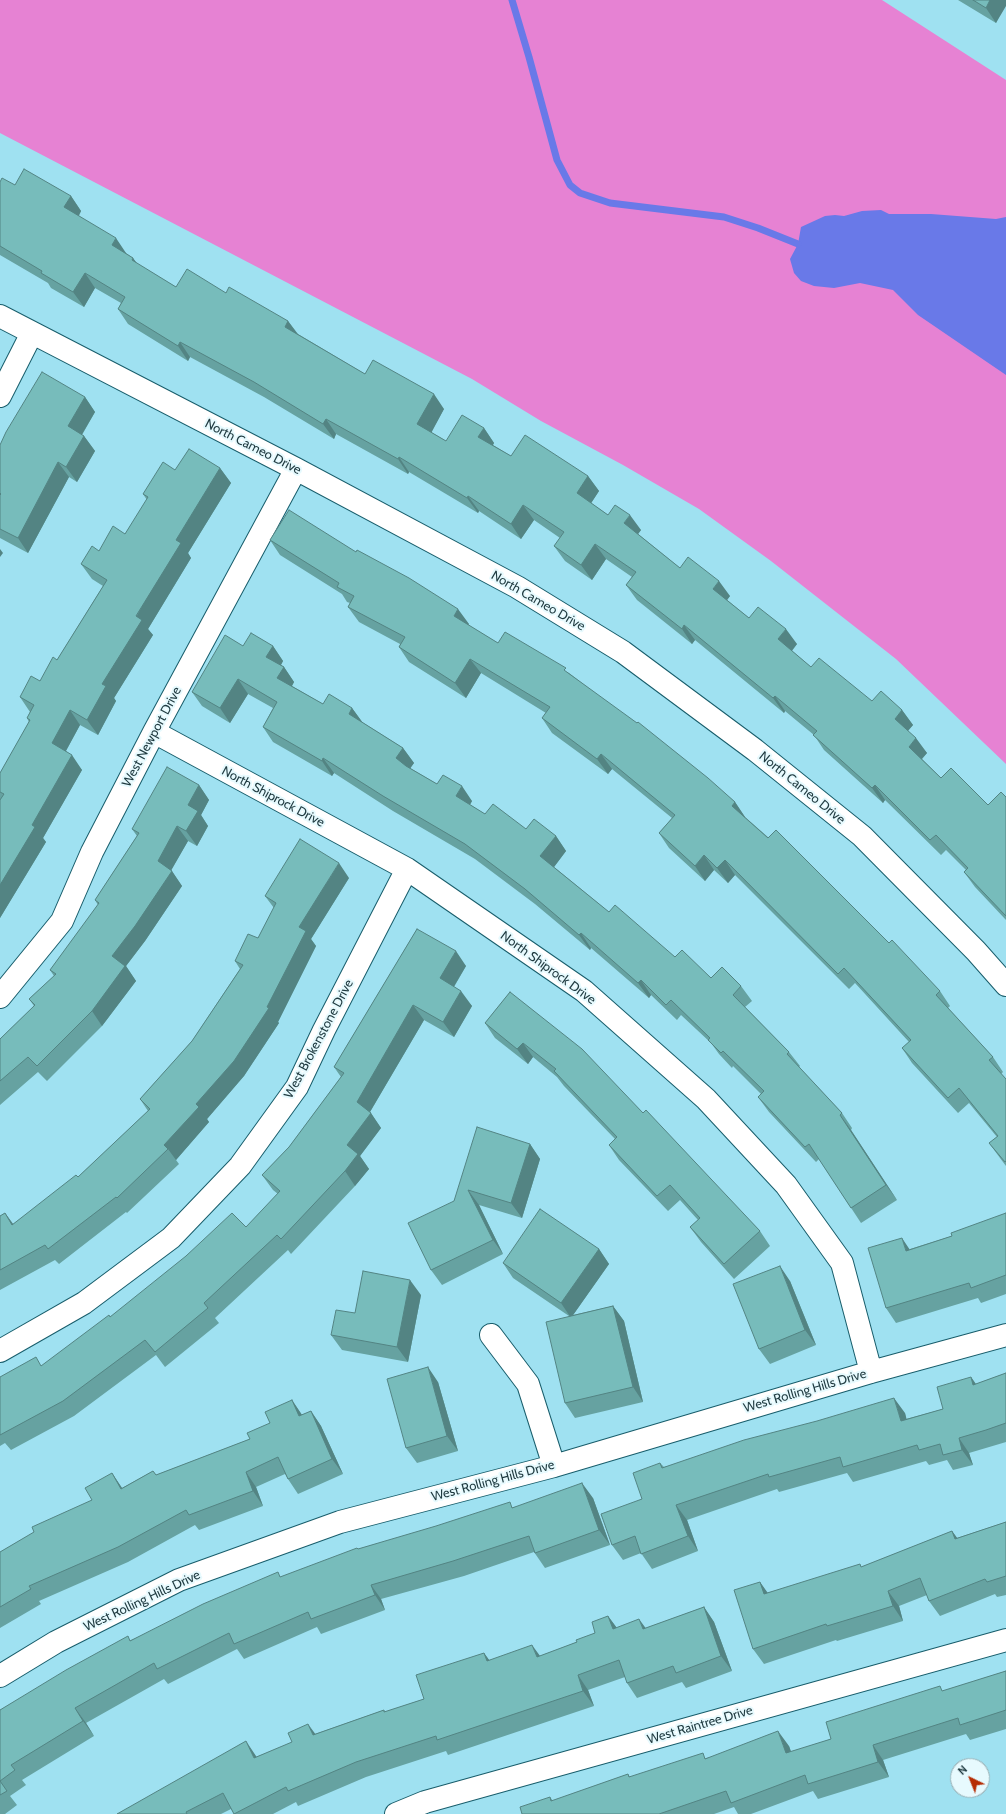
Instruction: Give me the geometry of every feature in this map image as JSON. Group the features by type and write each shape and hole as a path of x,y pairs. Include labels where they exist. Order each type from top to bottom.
{"street":[{"name":"North Cameo Drive","path":"0,316 296,469 517,587 623,652 755,750 862,836 976,952 1006,985"},
{"path":"0,396 32,333"},
{"name":"West Newport Drive","path":"0,997 62,921 92,852 154,732 296,469"},
{"name":"North Shiprock Drive","path":"154,732 407,869 584,991 706,1099 786,1185 842,1263 871,1372"},
{"name":"West Brokenstone Drive","path":"0,1351 84,1303 171,1238 240,1166 297,1087 324,1030 407,869"},
{"path":"491,1335 528,1384 554,1466"},
{"name":"West Rolling Hills Drive","path":"0,1676 56,1642 179,1580 340,1522 554,1466 871,1372 1006,1335"},
{"name":"West Raintree Drive","path":"396,1814 425,1802 1006,1640"}],"shaded area":[{"path":"0,0 882,0 1006,80 1006,764 896,659 771,561 699,509 623,465 541,421 472,379 0,133"}],"water":[{"path":"881,210 889,214 931,214 996,219 1006,217 1006,375 918,315 893,290 860,283 834,288 814,286 801,281 794,273 790,259 798,244 801,227 825,216 844,216 862,211"}],"building":[{"path":"973,0 990,0 986,8"},
{"path":"24,169 71,196 64,207 116,238 112,245 133,258 132,260 176,287 187,269 226,293 229,287 288,321 285,327 365,374 373,360 434,394 417,424 446,441 462,415 484,428 478,437 511,456 525,435 588,476 577,493 608,515 615,505 630,515 624,523 680,568 688,557 719,581 713,589 749,618 758,607 786,629 778,639 811,667 819,658 872,701 881,691 902,710 895,719 916,738 909,747 941,778 951,768 988,805 1001,792 1006,797 1006,916 964,872 968,868 936,835 930,840 875,785 872,788 813,735 817,731 775,696 773,698 684,625 682,629 626,585 636,572 595,544 581,565 554,546 564,532 523,505 511,524 468,496 467,498 399,457 398,459 326,419 323,424 254,382 180,342 178,346 118,309 125,297 85,273 73,292 41,273 42,271 0,246 0,182 2,178 15,185"},
{"path":"42,372 85,397 68,426 84,436 66,467 58,462 18,538 0,529 0,445 6,432"},
{"path":"189,449 220,468 176,540 181,543 136,616 142,620 102,684 106,686 87,720 70,710 52,743 72,755 32,825 35,827 0,885 0,800 4,794 0,792 0,773 30,720 27,718 34,705 20,697 31,676 40,681 53,657 57,660 107,580 81,564 92,546 99,551 113,526 125,534 148,497 143,494 163,462 175,470"},
{"path":"289,510 356,552 357,550 409,578 458,609 454,616 498,643 505,632 566,668 564,670 637,723 638,722 708,778 735,802 732,806 768,838 776,830 889,943 892,940 940,991 936,995 993,1057 989,1060 1006,1079 1006,1161 1005,1162 989,1143 998,1136 959,1088 948,1098 902,1048 911,1040 844,968 838,974 725,860 717,868 704,855 695,866 659,833 675,815 601,754 597,759 542,718 550,707 470,659 455,683 399,647 405,637 348,607 354,596 337,587 339,583 270,540"},
{"path":"251,633 273,646 266,657 284,667 277,678 323,704 329,694 352,708 349,714 403,748 396,758 406,766 437,784 443,775 462,786 456,796 485,814 493,804 526,829 534,819 556,836 540,856 609,912 615,905 675,957 682,950 711,978 722,967 741,986 733,995 789,1052 787,1054 842,1113 840,1115 886,1185 851,1208 809,1144 805,1147 758,1097 764,1091 723,1051 721,1053 708,1040 710,1038 671,1000 666,1005 641,980 638,983 581,933 579,935 525,889 465,844 383,796 323,758 322,761 263,727 277,702 238,679 220,708 192,692 225,635 243,646"},
{"path":"167,767 199,785 188,805 198,811 186,831 177,826 158,861 172,871 135,926 112,956 125,966 92,1011 37,1066 28,1057 0,1081 0,1039 35,1005 29,999 56,974 50,970 99,903 95,900 139,833 132,829"},
{"path":"300,839 339,863 299,927 306,931 267,1007 269,1008 234,1061 196,1104 199,1107 164,1145 168,1149 117,1198 116,1197 48,1249 45,1245 0,1270 0,1216 5,1213 12,1225 76,1175 78,1177 150,1109 140,1099 192,1041 243,965 235,961 248,934 258,938 276,903 265,896"},
{"path":"417,929 456,951 440,978 461,991 443,1022 413,1005 357,1102 371,1113 347,1145 358,1154 345,1171 281,1239 277,1235 204,1303 208,1308 155,1352 145,1340 63,1401 0,1435 0,1377 36,1357 41,1366 109,1315 110,1317 186,1256 232,1213 246,1227 280,1191 262,1175 289,1147 344,1073 334,1067"},
{"path":"510,992 582,1049 643,1113 646,1110 760,1231 724,1264 690,1227 700,1218 670,1185 657,1196 609,1145 617,1137 554,1071 556,1069 523,1043 517,1049 485,1023"},
{"path":"477,1127 530,1144 511,1203 468,1190 493,1240 431,1270 408,1223 454,1201"},
{"path":"540,1209 599,1249 561,1303 503,1263"},
{"path":"1006,1213 1006,1275 971,1288 969,1283 886,1308 868,1248 902,1238 906,1251 952,1236 951,1233"},
{"path":"780,1266 805,1330 759,1349 733,1284"},
{"path":"363,1271 410,1280 397,1347 331,1335 336,1310 355,1313"},
{"path":"613,1306 633,1387 565,1403 546,1322"},
{"path":"428,1367 447,1436 406,1448 387,1379"},
{"path":"1006,1373 1006,1423 959,1438 962,1450 943,1455 940,1444 919,1450 917,1445 843,1467 840,1457 769,1477 768,1474 676,1505 688,1536 641,1554 635,1536 612,1545 601,1514 642,1499 633,1473 660,1463 662,1468 744,1440 817,1421 894,1398 901,1421 943,1409 937,1387 971,1377 973,1385"},
{"path":"292,1400 299,1416 311,1411 332,1459 288,1479 278,1457 246,1472 253,1491 189,1515 186,1510 118,1547 29,1586 31,1589 0,1607 0,1552 34,1532 32,1527 92,1500 85,1488 112,1473 121,1489 153,1471 156,1475 250,1439 247,1433 270,1423 265,1412"},
{"path":"582,1483 599,1530 535,1553 529,1536 453,1561 371,1585 375,1595 311,1619 308,1612 234,1644 229,1633 157,1669 154,1663 75,1708 83,1721 11,1765 15,1770 0,1781 0,1710 66,1670 128,1636 130,1641 203,1604 278,1572 280,1577 357,1548 358,1549 436,1526 510,1502 512,1508"},
{"path":"1006,1522 1006,1576 987,1582 985,1579 929,1601 920,1578 888,1591 893,1606 827,1626 826,1624 753,1649 734,1590 760,1582 764,1594 860,1564 861,1567 952,1531 955,1539"},
{"path":"704,1607 721,1656 676,1673 673,1666 627,1683 619,1660 578,1675 583,1691 437,1740 436,1736 356,1762 288,1791 286,1787 234,1814 223,1793 186,1812 187,1814 117,1814 246,1741 254,1758 292,1742 288,1733 308,1724 313,1735 384,1710 384,1712 424,1699 416,1675 484,1653 487,1661 532,1645 537,1657 577,1642 576,1640 595,1633 592,1622 608,1616 613,1629 639,1619 643,1629"},
{"path":"1006,1671 1006,1710 960,1725 958,1718 873,1745 878,1762 808,1784 805,1775 731,1803 726,1791 659,1814 522,1814 520,1807 550,1797 551,1801 628,1774 629,1777 703,1753 705,1759 778,1731 786,1753 831,1739 826,1722 940,1686 942,1691"},
{"path":"0,1781 7,1791 0,1795"}],"waterway":[{"path":"512,0 557,160 570,185 580,193 610,203 724,217 758,228 798,244"}]}
